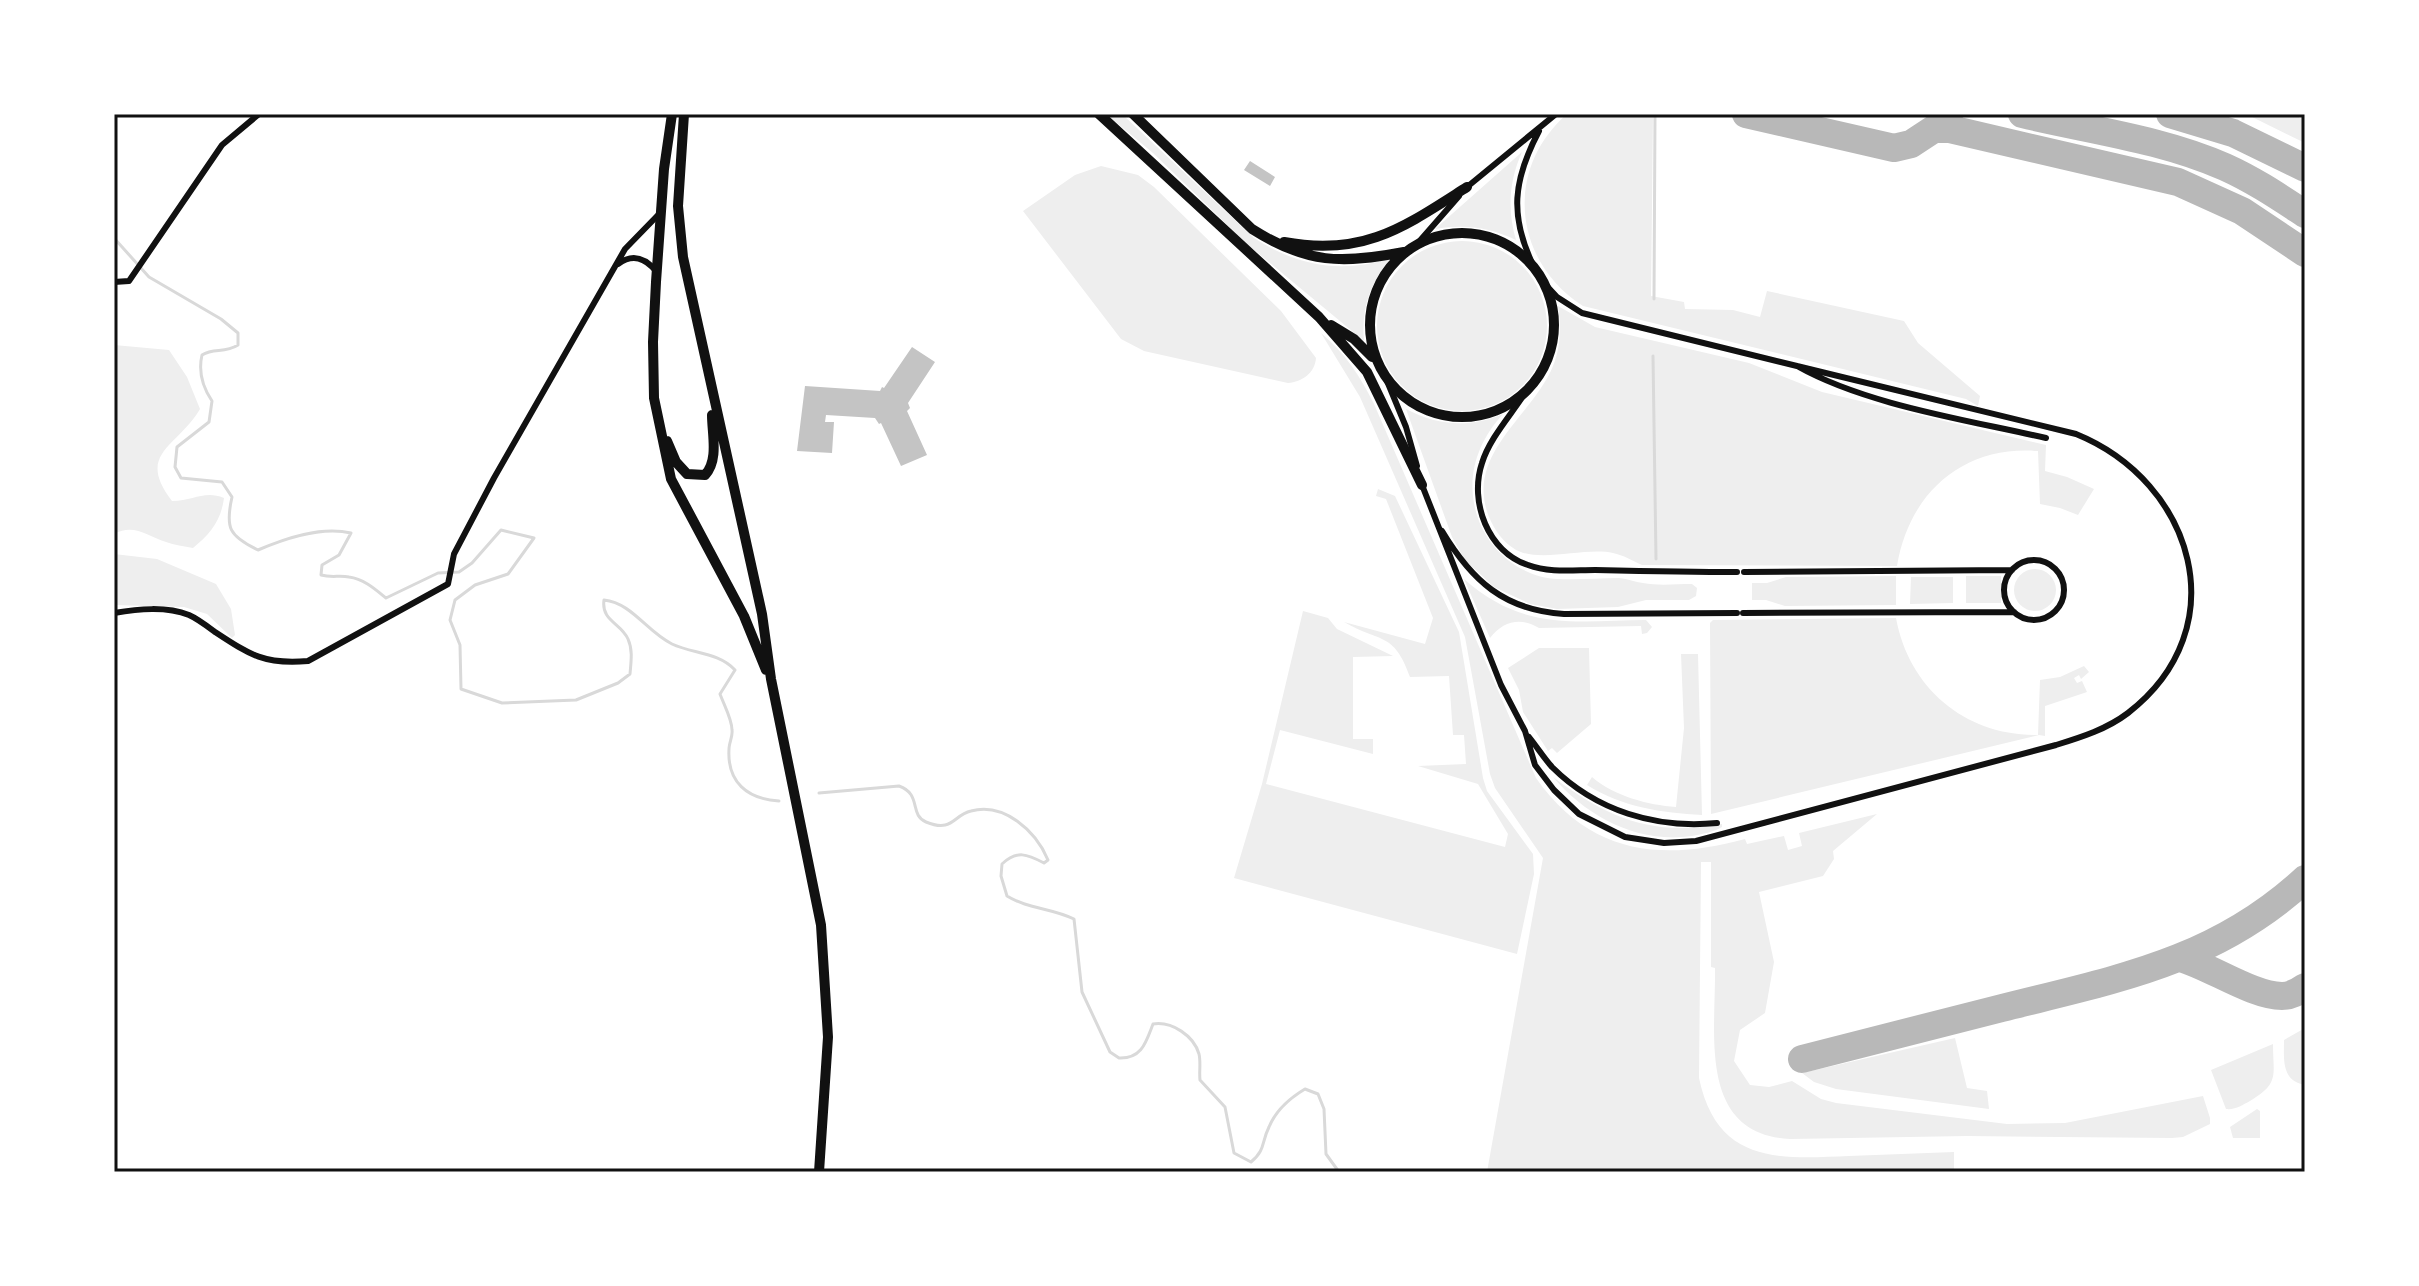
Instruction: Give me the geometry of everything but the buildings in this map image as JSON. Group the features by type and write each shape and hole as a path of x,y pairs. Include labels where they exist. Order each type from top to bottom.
{"main road":[{"path":"672,114 657,272 654,398 671,479 744,616 771,679"},
{"path":"684,114 678,206 683,257 762,614 771,679 821,925 828,1037 819,1172"},
{"path":"1099,114 1319,317 1367,372 1422,485"},
{"path":"1135,114 1252,229 1269,240 1297,252 1326,259 1356,261 1406,251"},
{"path":"1269,240 1338,246 1375,239 1406,225 1467,187"},
{"path":"1479,234 1515,249 1534,267 1553,307 1554,333 1543,369 1527,390 1489,413 1445,416 1417,406 1385,376 1377,362 1370,335 1371,308 1380,282 1406,251 1441,235 1479,234"},
{"path":"1319,317 1354,339 1377,362"},
{"path":"658,416 676,462 687,474 705,475 712,467 713,457 711,392"}],"street":[{"path":"114,282 129,281 222,145 259,114"},
{"path":"1417,244 1467,187 1556,114"},
{"path":"1534,267 1519,230 1516,197 1527,154 1541,128"},
{"path":"114,613 170,610 190,616 261,660 282,663 308,661 448,584 451,563 494,478 615,266 630,241 661,212"},
{"path":"615,266 630,257 638,258 645,260 657,272"},
{"path":"1525,731 1535,765 1554,790 1579,814 1607,830 1643,842 1696,841 2095,732 2128,713 2155,687 2176,655 2191,600 2189,562 2178,527 2147,481 2110,450 2076,434 1582,313 1557,297 1544,283"},
{"path":"1797,366 1826,383 1857,392 2046,438"},
{"path":"1385,376 1406,427 1436,521 1501,685 1525,731 1551,766 1568,781 1613,809 1674,824 1717,823"},
{"path":"1527,390 1487,450 1479,479 1483,521 1490,535 1506,553 1528,566 1560,570 1740,572 2012,570"},
{"path":"1436,521 1455,554 1476,579 1500,596 1527,608 1564,614 2014,612 2030,619 2045,618 2059,607 2064,590 2060,574 2042,561 2023,562 2012,570 2006,581 2005,594 2014,612"}],"shaded area":[{"path":"1106,114 1122,114 1254,238 1270,248 1303,261 1337,266 1355,266 1391,258 1368,296 1364,341 1247,244 1153,153"},
{"path":"1567,114 1653,114 1651,296 1684,302 1685,309 1733,310 1760,317 1767,291 1904,321 1918,343 1980,396 1978,406 1966,399 1583,306 1560,287 1542,265 1531,241 1525,214 1526,188 1533,161 1546,137"},
{"path":"2246,114 2299,114 2299,118 2305,118 2305,143"},
{"path":"1522,152 1514,174 1511,196 1511,218 1516,240 1476,228 1435,229"},
{"path":"1101,166 1138,175 1154,187 1281,311 1316,358 1307,376 1288,383 1144,351 1121,339 1023,211 1075,175"},
{"path":"1462,241 1494,248 1522,266 1540,294 1547,326 1540,358 1522,386 1494,404 1462,411 1430,404 1402,386 1384,358 1377,326 1384,294 1402,266 1430,248"},
{"path":"1558,306 1595,327 1749,363 1822,392 2046,445 2045,471 2094,489 2078,515 2040,504 2038,451 2011,451 1986,456 1944,479 1927,496 1903,540 1897,566 1642,565 1613,553 1526,554 1507,543 1491,522 1484,495 1486,474 1504,437 1543,385 1553,366 1560,336"},
{"path":"1321,333 1351,366 1374,404 1536,778 1579,823 1603,837 1629,846 1656,850 1684,850 1745,839 1747,844 1784,836 1788,850 1802,846 1799,833 1877,814 1833,851 1834,859 1823,876 1759,892 1774,962 1765,1013 1740,1030 1734,1061 1750,1085 1769,1087 1792,1081 1821,1099 1836,1103 2007,1124 2065,1123 2203,1096 2210,1124 2183,1137 2172,1138 1967,1136 1790,1139 1760,1133 1739,1119 1726,1100 1718,1076 1714,1021 1715,968 1711,967 1711,862 1701,862 1699,1078 1708,1106 1720,1127 1736,1141 1754,1150 1776,1155 1823,1157 1954,1152 1954,1172 1487,1172 1543,858 1495,788 1465,637 1360,397"},
{"path":"114,345 169,350 187,377 200,409 164,451 158,472 172,501 205,495 224,498 214,526 193,548 134,530 114,534"},
{"path":"1406,409 1430,419 1454,423 1478,422 1503,414 1482,444 1474,467 1473,491 1484,532 1503,556 1515,565 1543,577 1558,579 1619,578 1640,583 1692,584 1697,588 1696,596 1689,600 1646,600 1618,607 1557,609 1530,604 1494,587 1465,560 1452,537"},
{"path":"1378,489 1395,496 1459,632 1487,791 1533,854 1534,874 1517,954 1234,878 1262,784 1303,611 1328,618 1337,629 1393,656 1353,657 1353,739 1373,739 1373,754 1280,730 1266,784 1505,847 1508,834 1478,784 1418,766 1466,764 1464,735 1453,735 1449,676 1410,677 1392,645 1344,622 1425,644 1433,618 1386,499 1376,496"},
{"path":"114,554 157,559 216,584 231,609 235,635 232,638 207,614 184,607 114,605"},
{"path":"2035,569 2050,575 2056,590 2050,605 2035,611 2020,605 2014,590 2020,575"},
{"path":"1896,576 1896,605 1785,606 1766,600 1752,600 1752,583 1767,583 1786,577"},
{"path":"1966,576 2001,576 2001,603 1966,603"},
{"path":"1911,577 1953,577 1953,603 1910,604"},
{"path":"1464,579 1486,596 1528,615 1571,621 1646,620 1652,627 1642,634 1641,626 1539,628 1513,622 1490,638"},
{"path":"1896,618 1903,643 1928,686 1945,704 1987,727 2038,735 2040,680 2060,677 2084,666 2089,672 2081,679 2079,675 2074,678 2077,683 2082,681 2087,692 2045,706 2045,736 1711,814 1710,623 1713,620"},
{"path":"1539,648 1589,648 1591,724 1557,753 1552,748 1548,751 1523,712 1519,690 1508,668"},
{"path":"1681,654 1698,654 1702,815 1643,808 1614,799 1587,785 1592,777 1632,798 1676,807 1684,728"},
{"path":"1553,777 1593,803 1632,821 1674,828 1722,824 1722,827 1692,836 1672,837 1633,831 1581,804"},
{"path":"2305,1028 2305,1085 2297,1083 2288,1074 2284,1040"},
{"path":"1955,1038 1967,1088 1987,1091 1989,1109 1836,1089 1814,1082 1802,1073"},
{"path":"2273,1044 2273,1078 2266,1089 2236,1108 2226,1109 2211,1070"},
{"path":"2257,1109 2260,1111 2260,1138 2233,1138 2230,1127"}],"waterway":[{"path":"1654,299 1655,114"},
{"path":"114,238 149,277 221,319 238,333 238,345 202,355 202,379 212,401 209,422 177,447 175,467 181,478 222,482 232,497 229,516 235,535 258,550 316,532 351,533 339,555 322,565 321,575 360,580 386,598 438,573 459,572 472,563 501,530 534,538 508,574 475,585 455,600 450,620 460,645 461,689 502,703 576,700 618,683 630,674 631,652 625,634 606,613 604,600 614,602 663,639 713,656 735,670 720,694 732,726 729,749 731,771 741,787 757,797 779,801"},
{"path":"1653,356 1656,559"},
{"path":"819,793 899,786 911,794 921,819 935,825 947,824 965,813 983,809 1017,821 1036,839 1048,860 1044,863 1017,855 1002,864 1001,876 1007,896 1074,919 1082,992 1110,1052 1119,1058 1133,1056 1145,1043 1153,1024 1175,1027 1187,1036 1199,1054 1200,1080 1225,1107 1234,1153 1251,1162 1263,1146 1275,1115 1284,1105 1305,1089 1318,1094 1324,1109 1326,1154 1339,1172"}],"taxiway":[{"path":"1746,114 1894,148 1911,144 1949,119"},
{"path":"2022,114 2151,142 2201,157 2246,177 2305,214"},
{"path":"2170,114 2233,133 2305,168"},
{"path":"1934,129 1950,129 2178,182 2242,211 2305,253"},
{"path":"1802,1059 2163,964 2236,930 2305,879"},
{"path":"2181,958 2271,995 2288,995 2305,987"}]}
